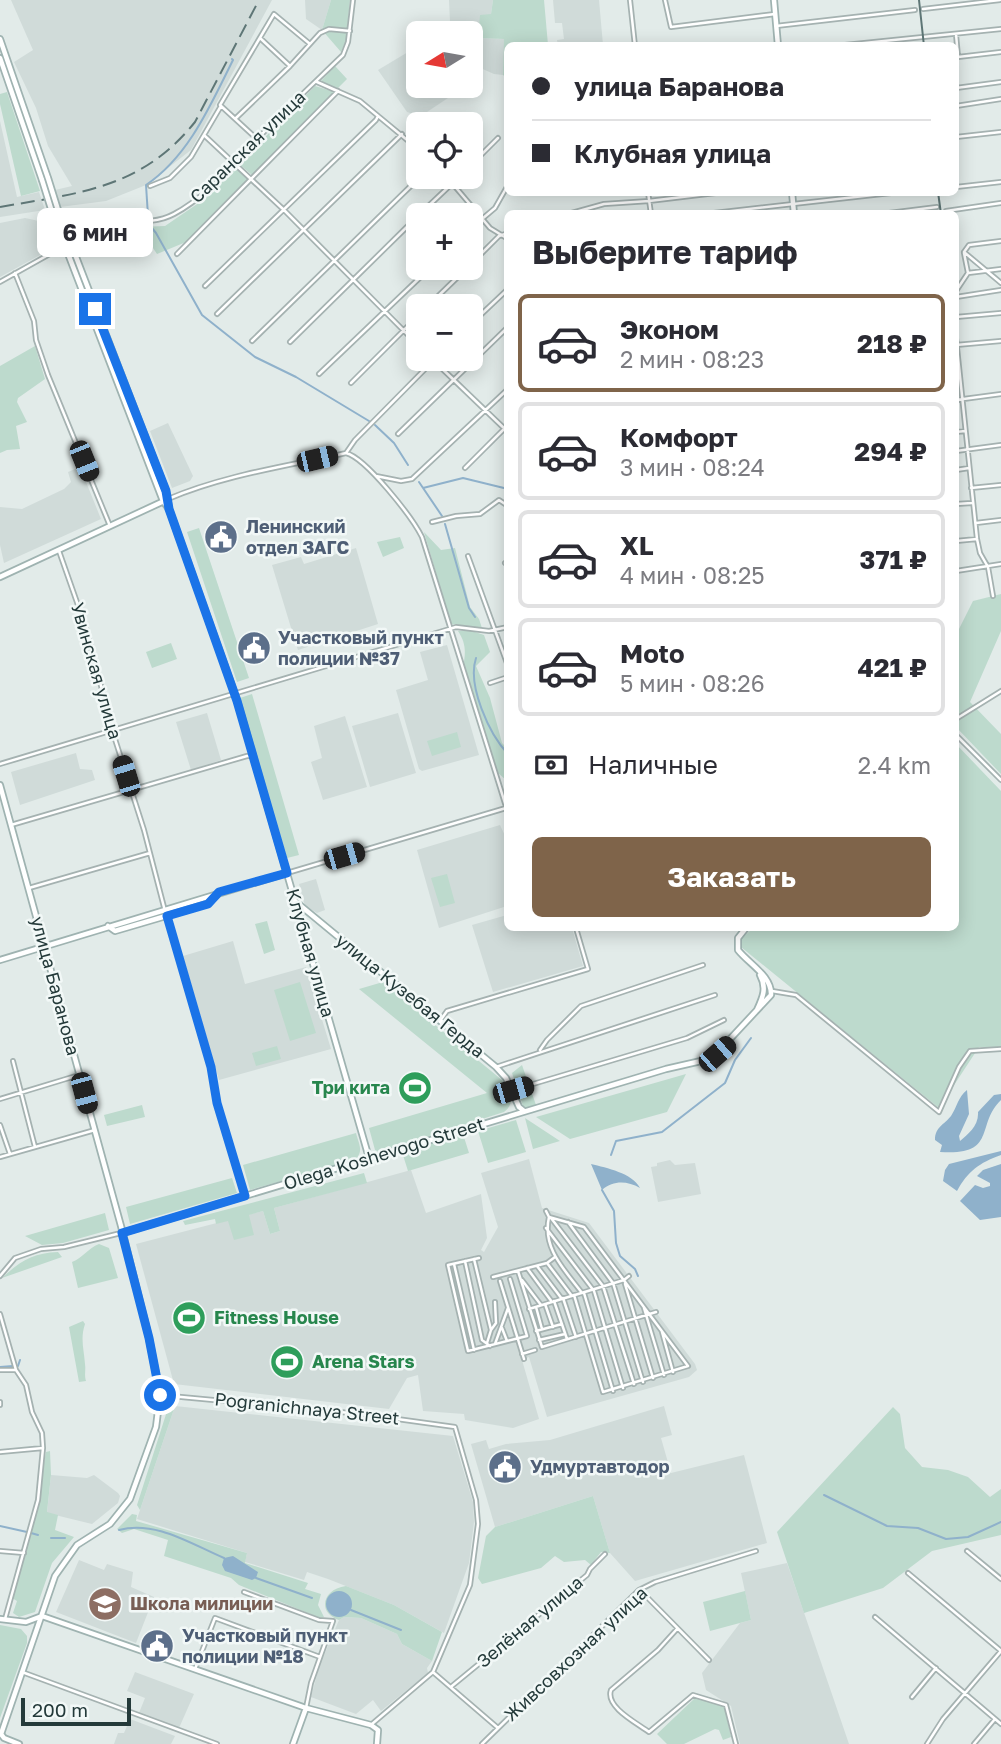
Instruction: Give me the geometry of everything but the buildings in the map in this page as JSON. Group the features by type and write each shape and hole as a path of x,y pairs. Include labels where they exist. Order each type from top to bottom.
{"main road":[{"path":"774,0 778,42"},
{"path":"1,44 45,179"},
{"path":"0,58 45,179"},
{"name":"Клубная улица","path":"45,179 66,244 166,500 234,694 369,1158"},
{"path":"792,196 794,210"},
{"path":"0,577 166,500"},
{"name":"улица Баранова","path":"0,786 95,1130 149,1338 160,1395 156,1427 130,1499 110,1524 77,1545 55,1576 0,1734"},
{"path":"0,960 287,873"},
{"path":"107,926 115,931 208,904 219,892"},
{"name":"улица Кузебая Герда","path":"295,901 496,1067 506,1078 516,1100"},
{"path":"742,931 736,945 741,954 767,980 772,990"},
{"path":"753,1017 765,988 759,972"},
{"name":"Olega Koshevogo Street","path":"122,1233 709,1058 729,1043 768,1000 772,990"},
{"path":"516,1100 525,1112"},
{"path":"509,1116 515,1109 516,1100"},
{"path":"2,1619 26,1622 42,1616 306,1708 370,1725 377,1730 377,1744"},
{"path":"26,1622 36,1633"},
{"path":"293,1744 306,1708"},
{"path":"0,1734 19,1744"}],"street":[{"path":"235,119 320,33 328,29 350,30 353,0"},
{"path":"630,0 635,42"},
{"path":"665,0 671,27 775,15"},
{"path":"923,9 1000,0"},
{"path":"776,26 915,10"},
{"path":"150,186 170,178 180,169 205,136 274,14 310,44"},
{"path":"876,42 1001,29"},
{"name":"Саранская улица","path":"0,282 66,244 88,225 113,221 153,223 172,215 204,193 343,55 350,30"},
{"path":"957,34 957,42"},
{"path":"260,38 290,66"},
{"path":"959,57 1001,52"},
{"path":"316,82 360,101 406,138"},
{"path":"959,88 1001,82"},
{"path":"177,254 338,91"},
{"path":"959,106 1001,99"},
{"path":"220,106 257,139"},
{"path":"205,286 378,116"},
{"path":"959,137 1001,132"},
{"path":"217,314 402,134"},
{"path":"205,136 284,209 406,333"},
{"path":"483,153 498,138"},
{"path":"959,187 1001,182"},
{"path":"252,341 409,189"},
{"path":"432,203 447,189"},
{"path":"458,189 469,203"},
{"path":"483,216 495,208 504,192"},
{"path":"648,196 650,210"},
{"path":"582,210 604,204 691,196"},
{"path":"737,210 861,196"},
{"path":"953,210 1001,203"},
{"path":"913,210 937,207"},
{"path":"483,219 490,228 502,235 483,253"},
{"path":"290,342 406,229"},
{"path":"968,274 964,252 969,245 1001,241"},
{"path":"964,252 1001,283"},
{"path":"959,287 968,274 1001,269"},
{"path":"15,273 34,321 36,340 48,375 110,526"},
{"path":"319,374 418,280"},
{"path":"440,294 455,280"},
{"path":"959,296 1001,290"},
{"path":"483,313 504,293"},
{"path":"959,317 1001,313"},
{"path":"351,383 406,327"},
{"path":"398,434 504,331"},
{"path":"959,345 1001,341"},
{"path":"346,453 355,440 422,371"},
{"path":"445,371 503,429 465,468"},
{"path":"959,379 977,539 980,553 988,568 993,596"},
{"path":"374,475 401,481 412,479 504,393"},
{"path":"959,400 1001,394"},
{"path":"959,431 965,430"},
{"path":"959,451 1001,445"},
{"path":"166,500 192,489 346,453 353,455 374,475 418,530 504,802"},
{"path":"959,470 969,468"},
{"path":"971,488 1001,485"},
{"path":"432,522 480,514 499,500 504,503"},
{"path":"959,504 972,503"},
{"path":"975,523 1001,520"},
{"path":"959,541 977,539"},
{"name":"Увинская улица","path":"58,550 86,628 113,732 216,1084 217,1103 245,1196"},
{"path":"468,556 504,656"},
{"path":"959,571 1001,564"},
{"path":"0,764 456,627 494,630 504,628"},
{"path":"490,683 504,678"},
{"path":"959,717 1001,691"},
{"path":"959,738 1001,780"},
{"path":"11,825 247,756 253,757"},
{"path":"287,873 504,809"},
{"path":"29,888 150,853"},
{"path":"440,1021 447,1011 588,969 577,931"},
{"path":"539,1052 547,1040 581,1006 703,965"},
{"path":"772,990 796,995 939,1112 959,1067 970,1051 1001,1049"},
{"path":"496,1067 715,995"},
{"path":"513,1090 687,1038 724,1020"},
{"path":"13,1061 35,1147"},
{"path":"0,1099 79,1075"},
{"path":"0,1125 10,1154"},
{"path":"0,1157 95,1130"},
{"path":"546,1211 603,1286 634,1384"},
{"path":"547,1263 573,1295 603,1392 643,1382 688,1366 584,1227 550,1217"},
{"path":"550,1217 546,1236 555,1257 583,1292 613,1391"},
{"path":"568,1222 613,1283 643,1382"},
{"path":"546,1228 593,1289 623,1388"},
{"path":"0,1276 15,1258 41,1249 64,1247 122,1233"},
{"path":"493,1277 547,1263 555,1257"},
{"path":"479,1258 448,1265 468,1352 527,1336 510,1279"},
{"path":"474,1259 491,1330"},
{"path":"465,1261 482,1340 488,1345"},
{"path":"454,1264 474,1350"},
{"path":"537,1266 562,1298 576,1337"},
{"path":"527,1268 553,1301 567,1339"},
{"path":"518,1271 542,1347 656,1312"},
{"path":"530,1309 624,1280 629,1276"},
{"path":"520,1277 543,1304 553,1326"},
{"path":"624,1280 653,1378"},
{"path":"500,1281 524,1359"},
{"path":"488,1345 491,1330 496,1323 495,1302"},
{"path":"536,1307 542,1329"},
{"path":"495,1344 508,1308"},
{"path":"0,1314 16,1370 26,1385 32,1412 42,1433 43,1448 38,1500 2,1619"},
{"path":"648,1315 664,1375"},
{"path":"536,1331 562,1324"},
{"path":"502,1327 507,1341"},
{"path":"662,1330 673,1372"},
{"path":"539,1340 565,1334"},
{"path":"522,1354 535,1350"},
{"path":"0,1370 16,1370"},
{"name":"Pogranichnaya Street","path":"160,1395 453,1425 476,1500 478,1524 470,1585 433,1672"},
{"path":"0,1452 43,1448"},
{"path":"0,1551 24,1553"},
{"name":"Живсовхозная улица","path":"482,1744 639,1590 655,1582 756,1551"},
{"path":"967,1551 1001,1579"},
{"name":"Зелёная улица","path":"452,1686 587,1575 605,1554"},
{"path":"908,1573 1001,1651 943,1719 926,1744"},
{"path":"639,1590 709,1660"},
{"path":"244,1592 319,1620 333,1621 306,1708"},
{"path":"875,1617 1001,1724"},
{"path":"195,1669 215,1618 320,1657"},
{"path":"677,1629 658,1650 611,1690 611,1703 649,1732 693,1695 723,1703 728,1708 736,1744"},
{"path":"912,1697 936,1668"},
{"path":"22,1672 217,1744"},
{"path":"370,1725 433,1672 498,1728"},
{"path":"974,1744 995,1719"}],"shaded area":[{"path":"11,0 272,0 191,150 146,185 106,201 60,207 55,190 72,186 48,146 36,108 14,62 33,50"},
{"path":"305,0 331,0 322,30 306,19"},
{"path":"449,0 493,0 491,14 483,30 483,21 450,21"},
{"path":"553,0 599,0 603,42 557,42 564,39 562,23 555,23"},
{"path":"483,38 505,39 503,75 483,69"},
{"path":"406,53 406,98 448,98 427,112 407,112 378,70"},
{"path":"0,121 17,197 39,192 45,210 0,217"},
{"path":"25,218 39,221 51,249 0,277 0,223"},
{"path":"168,423 193,476 190,481 172,488 150,431"},
{"path":"80,467 101,519 4,563 0,545 0,507 22,509 64,489 71,482 68,472"},
{"path":"356,548 378,624 298,650 296,644 304,642 303,639 295,641 272,565 301,557 304,564"},
{"path":"447,645 479,755 422,771 419,769 396,690 428,680 420,652"},
{"path":"207,713 221,760 191,770 176,722"},
{"path":"398,713 416,773 370,787 352,726"},
{"path":"345,716 367,787 323,800 311,762 322,758 314,726"},
{"path":"76,753 80,769 92,770 95,780 20,805 11,772"},
{"path":"500,825 504,834 504,907 439,928 417,850"},
{"path":"316,879 325,910 317,913 305,906 299,884"},
{"path":"504,916 504,931 573,931 583,966 493,992 472,925"},
{"path":"233,941 245,984 306,967 331,1049 219,1080 183,956"},
{"path":"529,1159 542,1208 589,1223 695,1364 697,1370 689,1377 547,1417 529,1357 522,1360 539,1419 513,1428 465,1420 464,1414 423,1411 418,1375 407,1378 389,1409 174,1384 136,1244 263,1211 270,1234 280,1231 274,1208 411,1170 426,1213 481,1194 487,1238 481,1250 484,1252 498,1227 481,1173"},
{"path":"670,1160 675,1165 695,1163 701,1194 658,1202 651,1167"},
{"path":"175,1406 453,1436 473,1502 474,1522 469,1563 444,1633 394,1605 328,1579 307,1572 304,1580 245,1562 247,1553 137,1519"},
{"path":"664,1406 672,1435 661,1438 671,1473 744,1455 767,1543 635,1581 610,1553 593,1496 495,1527 471,1444 486,1440 489,1449 506,1444 550,1440"},
{"path":"51,1475 87,1478 94,1475 118,1493 118,1503 92,1524 47,1513"},
{"name":"Школа милиции","path":"79,1560 104,1570 107,1564 133,1572 131,1587 154,1597 136,1643 56,1612"},
{"path":"787,1563 849,1744 740,1744 731,1706 706,1690 702,1673 740,1623 751,1620 741,1573"},
{"path":"344,1617 361,1618 397,1634 402,1644 432,1661 427,1668 428,1673 381,1711 373,1700 356,1714 311,1697 319,1667 339,1620"},
{"path":"135,1672 194,1694 179,1728 139,1713 145,1698 127,1691"},
{"path":"130,1719 175,1736 171,1744 114,1744 118,1733 124,1733"}],"green space":[{"path":"331,0 350,0 346,40 341,52 322,30"},
{"path":"493,0 544,0 548,42 504,42 504,76 503,75 504,39 483,38 483,21 479,21 480,15 491,14"},
{"path":"335,66 347,79 337,89 321,81"},
{"path":"315,86 335,92 252,175 239,164"},
{"path":"7,92 40,191 21,196 0,104 0,94"},
{"path":"235,168 248,179 186,242 157,254 139,227 165,226 203,200"},
{"path":"35,346 45,379 18,398 17,402 27,422 16,426 20,449 0,453 0,366"},
{"path":"199,528 249,678 237,682 187,532"},
{"path":"424,532 441,550 455,548 470,607 482,628 451,624"},
{"path":"400,537 404,548 383,557 377,542"},
{"path":"1001,594 1001,631 970,702 1001,734 1001,774 959,730 959,629 973,601"},
{"path":"469,630 484,635 490,652 476,666 490,698 504,745 504,778 497,772 463,667 465,648 458,631"},
{"path":"171,643 177,659 152,668 146,652"},
{"path":"252,694 299,855 287,858 240,698"},
{"path":"457,732 461,747 432,756 427,741"},
{"path":"959,747 1001,791 1001,1050 979,1047 939,1108 741,947 740,940 750,931 959,931"},
{"path":"447,874 455,903 440,907 431,878"},
{"path":"267,921 275,950 264,954 255,924"},
{"path":"300,982 316,1033 290,1041 274,990"},
{"path":"383,982 502,1080 511,1100 504,1112 379,1152 375,1150 369,1128 487,1093 359,989"},
{"path":"277,1046 281,1059 256,1066 252,1053"},
{"path":"522,1065 536,1105 526,1108 512,1073"},
{"path":"686,1074 667,1112 570,1139 536,1117"},
{"path":"142,1105 145,1117 107,1126 104,1115"},
{"path":"525,1118 560,1141 533,1149"},
{"path":"516,1120 526,1152 488,1163 478,1131"},
{"path":"356,1133 360,1151 355,1160 250,1190 243,1165"},
{"path":"463,1134 469,1153 408,1171 402,1152"},
{"path":"364,1173 367,1183 274,1208 280,1231 270,1234 263,1211 249,1215 254,1235 234,1240 228,1221 216,1224 215,1219 185,1225 183,1221"},
{"path":"232,1178 237,1193 130,1224 126,1207"},
{"path":"105,1213 109,1230 63,1243 42,1245 25,1236"},
{"path":"99,1244 109,1248 118,1278 78,1288 72,1262"},
{"path":"58,1252 62,1257 2,1278 27,1259"},
{"path":"83,1321 86,1381 79,1382 69,1327"},
{"path":"893,1407 900,1414 905,1448 922,1467 948,1470 968,1477 990,1497 1001,1489 1001,1535 932,1551 883,1588 804,1613 777,1532"},
{"path":"168,1408 174,1409 140,1510 137,1505"},
{"path":"50,1451 51,1475 47,1512 58,1515 55,1530 74,1537 52,1563 35,1612 19,1617 13,1613 17,1601 12,1598 32,1523 46,1452"},
{"path":"593,1496 610,1553 601,1552 591,1565 585,1560 564,1562 555,1556 541,1568 482,1584 478,1578 486,1536 495,1527"},
{"path":"132,1514 137,1515 136,1521 247,1553 245,1563 308,1583 305,1589 321,1594 318,1605 324,1617 320,1618 239,1585 231,1578 164,1556 168,1540 134,1529 122,1533 117,1529"},
{"path":"346,1586 394,1605 442,1632 432,1661 402,1644 397,1634 361,1618 344,1617 339,1620 332,1617 325,1607 327,1596"},
{"path":"745,1591 751,1620 710,1631 703,1602"},
{"path":"0,1625 21,1629 27,1636 27,1643 0,1718"},
{"path":"695,1698 724,1705 731,1737 723,1740 719,1730 715,1729 684,1744 667,1744 657,1734"}],"water":[{"path":"967,1090 969,1114 959,1136 960,1141 977,1121 978,1112 994,1095 1001,1094 1001,1100 993,1110 978,1144 958,1152 940,1152 942,1145 935,1140 937,1132"},
{"path":"1001,1151 1001,1155 986,1161 970,1173 957,1191 943,1181 949,1164"},
{"path":"591,1164 625,1175 640,1188 621,1183 611,1184 602,1190"},
{"path":"1001,1164 1001,1217 980,1220 960,1201 975,1185 983,1188 990,1186 990,1183 977,1176 983,1170"},
{"path":"233,1556 258,1572 256,1578 252,1580 225,1571 222,1565 224,1558"},
{"path":"339,1591 348,1595 352,1604 348,1613 339,1617 330,1613 326,1604 330,1595"}],"waterway":[{"path":"148,216 146,185 161,173 187,144 207,111 232,59"},
{"path":"146,233 151,227 156,233 202,315 255,357 296,377 369,421"},
{"path":"375,425 394,443 408,465"},
{"path":"423,488 463,478 504,488"},
{"path":"419,482 442,516"},
{"path":"445,524 469,608 475,617"},
{"path":"476,658 475,682 481,709 504,749"},
{"path":"611,1155 616,1141 662,1132 725,1083 735,1060 751,1038"},
{"path":"602,1190 614,1211 616,1243 620,1256 635,1269 638,1276"},
{"path":"18,1366 20,1360"},
{"path":"0,1367 13,1366"},
{"path":"824,1495 887,1526 918,1528 946,1539 968,1537 1001,1522"},
{"path":"0,1526 27,1532"},
{"path":"119,1530 146,1528 159,1531 224,1558"},
{"path":"31,1533 38,1535"},
{"path":"51,1538 65,1538"},
{"path":"256,1578 312,1598"},
{"path":"351,1610 401,1630"}],"tram line":[{"path":"919,0 924,42"},
{"path":"939,196 940,210"}],"railway":[{"path":"0,207 82,192 130,175 153,162 195,122 259,0"}],"place":[{"name":"Ленинский отдел ЗАГС","path":"221,537"},
{"name":"Участковый пункт полиции №37","path":"254,648"},
{"name":"Три кита","path":"415,1088"},
{"name":"Fitness House","path":"189,1318"},
{"name":"Arena Stars","path":"287,1362"},
{"name":"Удмуртавтодор","path":"505,1467"},
{"name":"Школа милиции","path":"105,1604"},
{"name":"Участковый пункт полиции №18","path":"157,1646"}],"route":[{"path":"95,309 169,499 169,509 237,701 287,873 219,892 208,904 167,916 216,1084 217,1103 245,1196 122,1233 149,1338 160,1395"}]}
